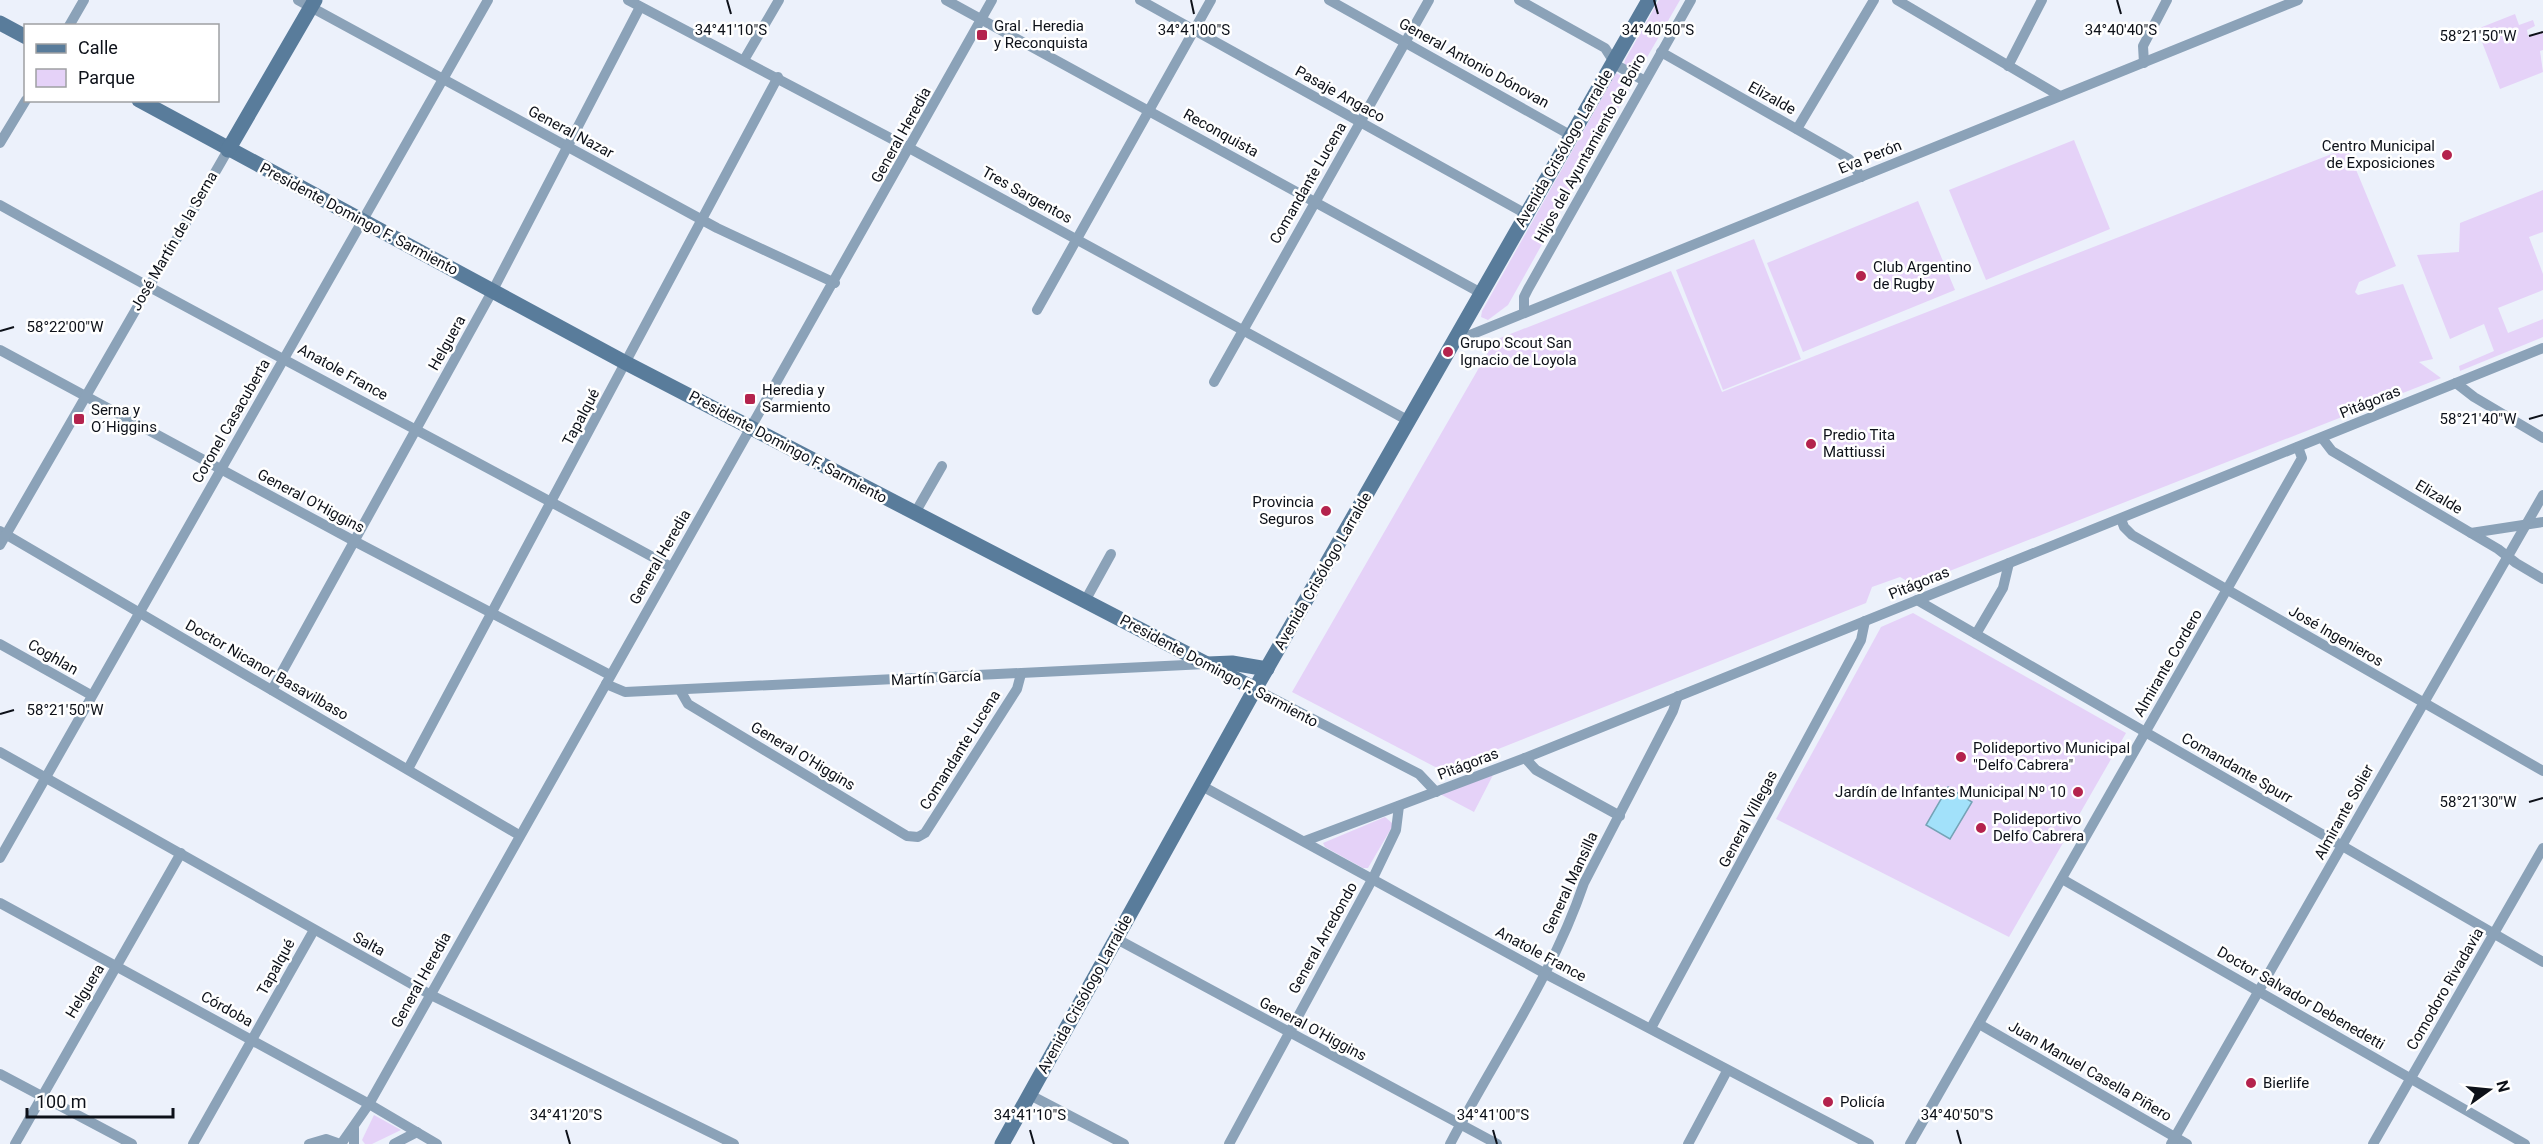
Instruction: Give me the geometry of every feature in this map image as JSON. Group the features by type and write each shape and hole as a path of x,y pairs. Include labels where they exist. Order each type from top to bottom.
{"street":[{"path":"70,24 84,0"},
{"name":"Coronel Casacuberta","path":"0,858 488,0"},
{"name":"Tres Sargentos","path":"628,0 911,148 1408,421"},
{"path":"744,60 779,0"},
{"name":"Reconquista","path":"946,0 1481,293"},
{"name":"General Heredia","path":"340,1144 354,1128 369,1104 671,567 835,283 992,0"},
{"name":"Pasaje Angaco","path":"1140,0 1526,214"},
{"path":"1037,310 1211,0"},
{"name":"General Antonio Dónovan","path":"1329,0 1572,136"},
{"name":"Comandante Lucena","path":"1214,382 1430,0"},
{"path":"1519,0 1605,48 1616,65 1645,81"},
{"name":"Avenida Crisólogo Larralde","path":"1002,1144 1115,938 1259,691 1267,669 1649,0"},
{"name":"Hijos del Ayuntamiento de Boiro","path":"1524,313 1524,297 1528,289 1691,0"},
{"path":"1797,129 1874,0"},
{"path":"1897,0 2061,96"},
{"path":"2008,66 2042,0"},
{"path":"2144,63 2143,46 2167,0"},
{"name":"Eva Perón","path":"1453,342 2298,0"},
{"name":"General Nazar","path":"308,2 442,80 704,220 835,283"},
{"name":"José Martín de la Serna","path":"0,545 3,533 86,397 147,287 228,150 308,2"},
{"name":"Helguera","path":"272,690 356,542 493,290 640,7"},
{"path":"0,23 24,36"},
{"name":"Elizalde","path":"1661,52 1850,159 1861,177"},
{"name":"Tapalqué","path":"408,769 494,613 778,77"},
{"path":"0,143 25,102"},
{"name":"Presidente Domingo F. Sarmiento","path":"143,102 626,363 1419,774 1436,792"},
{"name":"Anatole France","path":"0,205 147,287 284,357 671,567"},
{"name":"Pitágoras","path":"1305,842 1525,758 2543,348"},
{"name":"General O'Higgins","path":"0,350 356,542 494,613 608,680"},
{"path":"2456,383 2474,397 2543,438"},
{"name":"Elizalde","path":"2322,438 2332,451 2471,533 2543,579"},
{"name":"Almirante Cordero","path":"1910,1144 2302,458 2298,447"},
{"path":"915,513 942,466"},
{"name":"Almirante Solier","path":"2173,1141 2422,702 2543,495"},
{"name":"José Ingenieros","path":"2121,519 2124,527 2132,535 2543,771"},
{"path":"2471,533 2543,522"},
{"name":"Doctor Nicanor Basavilbaso","path":"3,533 519,835"},
{"path":"1085,601 1111,554"},
{"path":"1976,634 2003,588 2009,564"},
{"name":"Comandante Spurr","path":"1917,600 2543,962"},
{"name":"General Villegas","path":"1651,1028 1861,640 1865,621"},
{"name":"Coghlan","path":"0,644 91,695"},
{"name":"Martín García","path":"608,680 625,692 1232,663 1267,669"},
{"name":"Comandante Lucena","path":"918,837 925,833 1017,689 1021,674"},
{"name":"General O'Higgins","path":"680,690 688,704 908,836 918,837"},
{"name":"General Mansilla","path":"1450,1144 1544,973 1574,913 1584,883 1673,711 1678,696"},
{"name":"Salta","path":"0,752 431,995 734,1144"},
{"path":"1525,758 1536,770 1620,816"},
{"name":"Anatole France","path":"1202,786 1544,973 1869,1144"},
{"name":"General Arredondo","path":"1229,1144 1373,878 1396,830 1399,806"},
{"name":"Comodoro Rivadavia","path":"2373,1144 2543,848"},
{"name":"Helguera","path":"15,1144 181,853"},
{"name":"Doctor Salvador Debenedetti","path":"2062,879 2525,1144"},
{"name":"Córdoba","path":"0,903 369,1104 437,1144"},
{"name":"Tapalqué","path":"193,1144 314,930"},
{"name":"General O'Higgins","path":"1115,938 1497,1144"},
{"name":"Juan Manuel Casella Piñero","path":"1979,1024 2173,1141 2187,1144"},
{"path":"1688,1144 1727,1071"},
{"path":"0,1074 132,1144"},
{"path":"1030,1095 1124,1144"},
{"path":"354,1128 354,1144"},
{"path":"394,1144 417,1132"},
{"path":"309,1144 326,1139 340,1144"}],"green space":[{"path":"1659,0 1680,0 1638,73 1624,65 1625,60"},
{"path":"2515,14 2519,25 2533,20 2535,26 2527,30 2528,36 2543,33 2543,50 2540,51 2543,72 2500,89 2477,29"},
{"path":"1616,73 1633,82 1508,305 1488,320 1481,317 1482,311"},
{"path":"2074,140 2110,229 1986,280 1949,190"},
{"name":"Predio Tita Mattiussi","path":"2347,148 2396,266 2359,282 2355,292 2358,295 2403,284 2433,359 2419,362 2441,378 1914,585 1900,577 1872,587 1866,603 1448,769 1439,769 1292,692 1495,340 1671,271 1722,392"},
{"path":"2543,190 2543,232 2529,237 2543,274 2543,290 2498,308 2508,333 2543,319 2543,337 2460,371 2459,366 2494,351 2484,324 2450,339 2417,255 2459,252 2460,223"},
{"name":"Club Argentino de Rugby","path":"1918,201 1955,290 1803,352 1767,263"},
{"path":"1754,239 1801,359 1723,390 1676,270"},
{"name":"Polideportivo Municipal \"Delfo Cabrera\"","path":"1913,613 2126,733 2009,937 1776,819 1881,627"},
{"path":"1493,775 1474,812 1440,794"},
{"path":"1385,817 1392,823 1392,827 1368,868 1363,868 1325,847 1323,843"},
{"path":"374,1115 401,1130 372,1144 365,1144 362,1140"}],"water":[{"path":"1948,787 1972,802 1950,839 1926,825"}],"place":[{"name":"Gral . Heredia y Reconquista","path":"982,35"},
{"name":"Centro Municipal de Exposiciones","path":"2447,155"},
{"name":"Club Argentino de Rugby","path":"1861,276"},
{"name":"Grupo Scout San Ignacio de Loyola","path":"1448,352"},
{"name":"Heredia y Sarmiento","path":"750,399"},
{"name":"Serna y O´Higgins","path":"79,419"},
{"name":"Predio Tita Mattiussi","path":"1811,444"},
{"name":"Provincia Seguros","path":"1326,511"},
{"name":"Polideportivo Municipal \"Delfo Cabrera\"","path":"1961,757"},
{"name":"Jardín de Infantes Municipal Nº 10","path":"2078,792"},
{"name":"Polideportivo Delfo Cabrera","path":"1981,828"},
{"name":"Bierlife","path":"2251,1083"},
{"name":"Policía","path":"1828,1102"}]}
